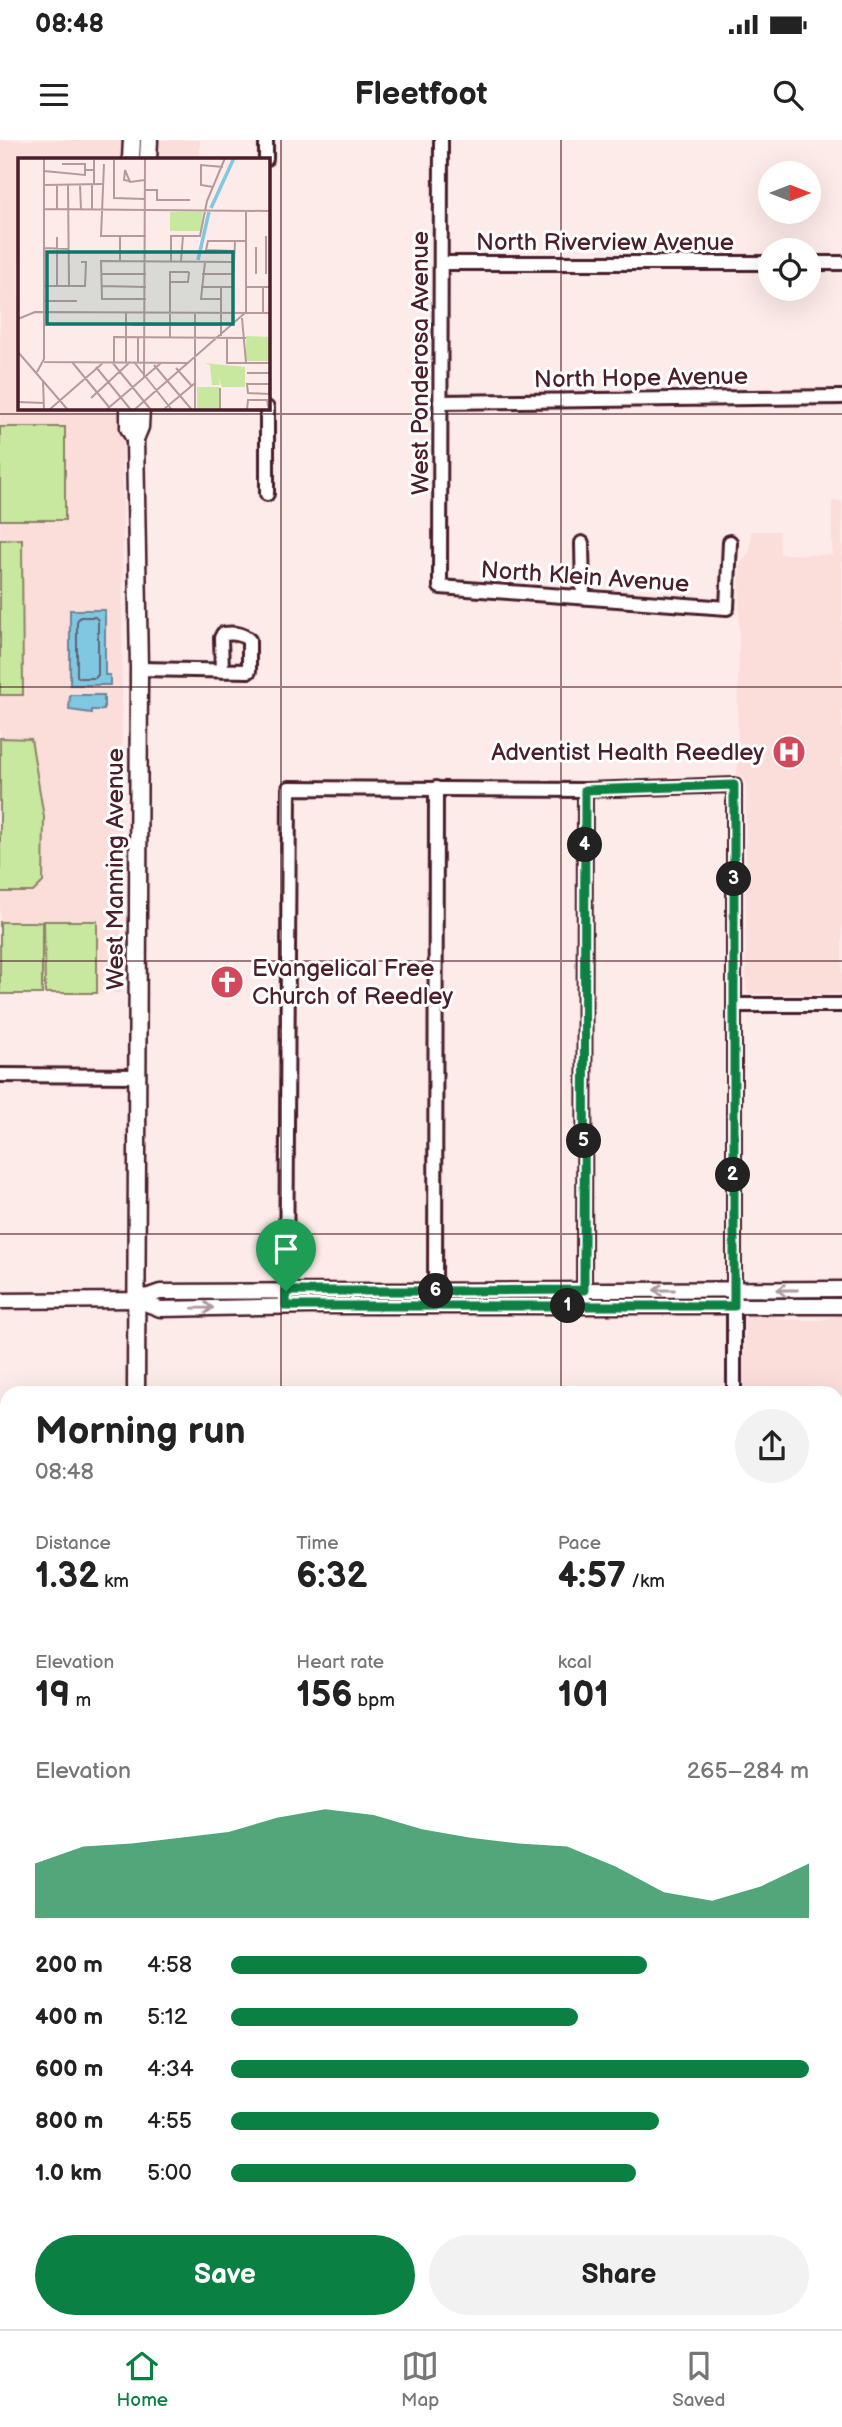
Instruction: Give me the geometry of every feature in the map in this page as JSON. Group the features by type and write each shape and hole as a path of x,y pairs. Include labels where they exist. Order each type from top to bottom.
{"main road":[{"path":"131,158 132,140"},
{"path":"148,158 149,140"},
{"name":"West Manning Avenue","path":"129,410 129,428 135,439"},
{"name":"West Manning Avenue","path":"136,1386 139,669 135,439 140,427 141,410"}],"street":[{"path":"266,140 266,158"},
{"name":"West Ponderosa Avenue","path":"440,587 441,140"},
{"name":"North Riverview Avenue","path":"441,263 758,263"},
{"path":"821,263 842,263"},
{"name":"North Hope Avenue","path":"440,402 842,397"},
{"path":"267,410 267,494"},
{"name":"North Klein Avenue","path":"440,587 727,608 730,541"},
{"path":"582,543 583,597"},
{"path":"139,669 222,671"},
{"path":"286,1306 289,788 585,790 734,785 734,1386"},
{"path":"435,1306 436,788"},
{"path":"584,1306 585,790"},
{"path":"734,1005 842,1005"},
{"path":"0,1076 137,1076"},
{"path":"0,1301 137,1300 160,1292 842,1289"},
{"path":"137,1300 160,1309 286,1306 842,1306"}],"shaded area":[{"path":"0,140 124,140 124,158 18,158 18,410 123,410 121,993 0,994"},
{"path":"158,140 200,140 200,158 158,158"},
{"name":"Adventist Health Reedley","path":"832,501 842,501 842,994 749,994 746,990 746,783 737,775 740,564 750,552 751,531 779,531 780,554 832,555"},
{"path":"765,1314 782,1320 821,1320 842,1315 842,1386 744,1386 745,1319 749,1315"}],"green space":[{"path":"0,427 65,427 65,520 0,520"},
{"path":"22,539 23,695 0,695 0,540"},
{"path":"0,738 31,739 44,817 43,882 33,892 0,892"},
{"path":"44,921 97,921 97,993 45,993"},
{"path":"0,922 42,922 42,994 0,994"}],"water":[{"path":"70,610 105,610 105,675 110,675 110,685 70,685"},
{"path":"70,695 104,695 104,710 92,710 92,713 69,710"}],"place":[{"name":"Adventist Health Reedley","path":"789,752"},
{"name":"Evangelical Free Church of Reedley","path":"227,982"}],"route":[{"path":"286,1291 286,1306 435,1306 435,1291 584,1290 585,790 734,785 734,1306 435,1306 435,1291 286,1291"}]}
